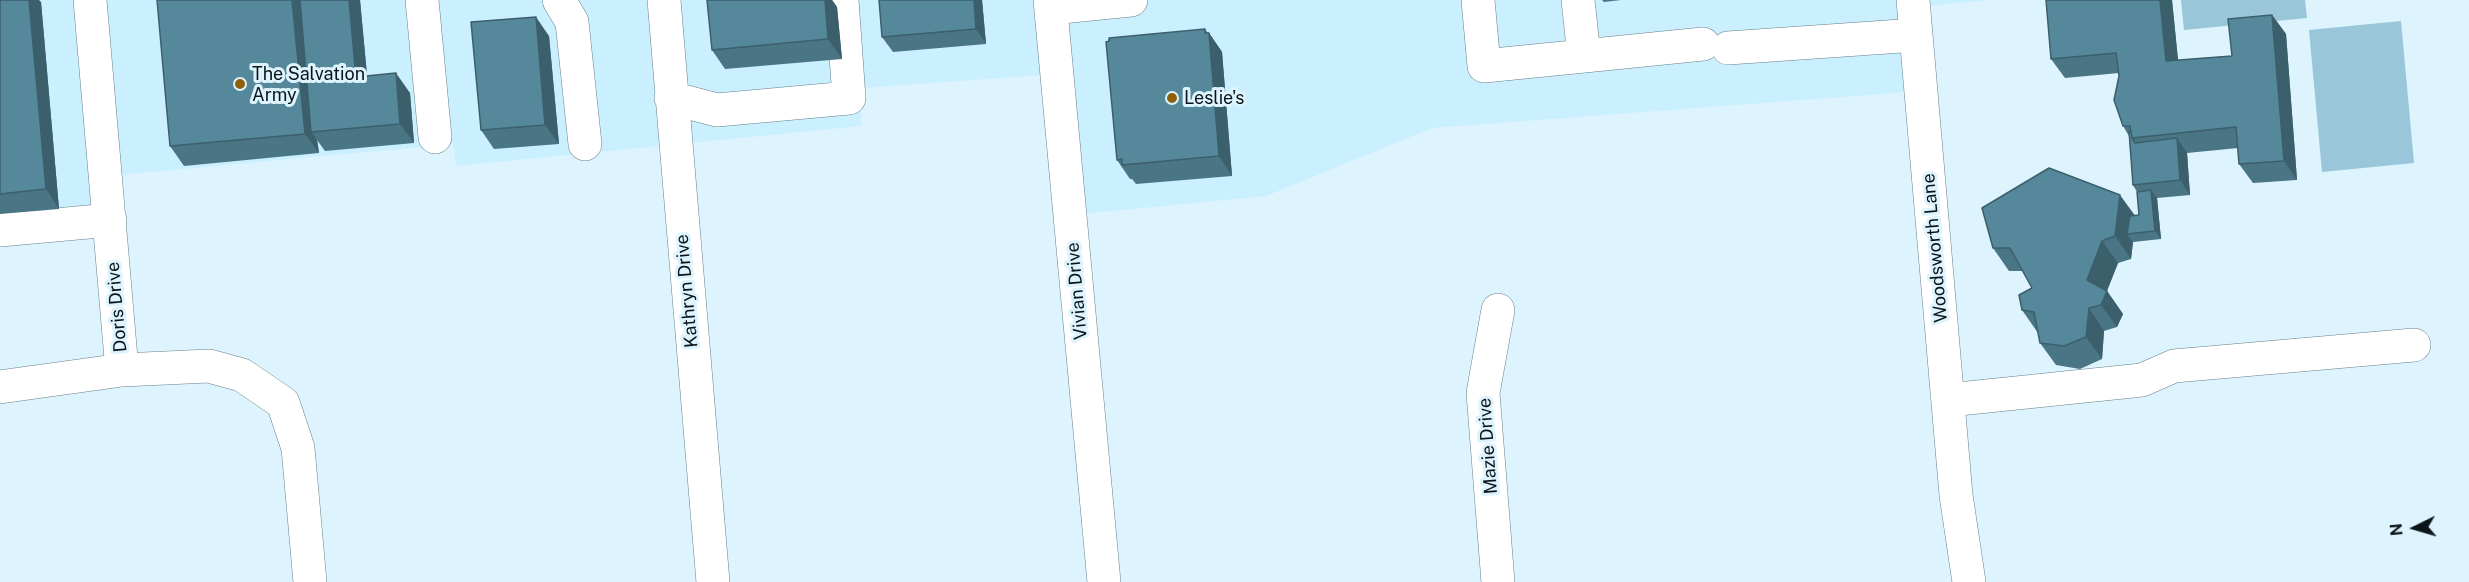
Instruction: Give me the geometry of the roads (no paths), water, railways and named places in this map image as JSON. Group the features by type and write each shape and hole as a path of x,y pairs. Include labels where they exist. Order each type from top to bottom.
{"street":[{"name":"Doris Drive","path":"90,0 122,370 209,366 242,375 283,403 298,448 310,582"},
{"path":"422,0 435,137"},
{"path":"558,0 573,22 585,144"},
{"name":"Kathryn Drive","path":"664,0 713,582"},
{"path":"671,98 717,110 849,98 842,0"},
{"path":"1051,4 1131,0"},
{"path":"1478,0 1484,66 1715,46 1916,35"},
{"path":"1578,0 1584,56"},
{"name":"Woodsworth Lane","path":"1913,0 1956,495 1969,582"},
{"name":"Vivian Drive","path":"1051,4 1104,582"},
{"path":"0,230 110,220"},
{"name":"Mazie Drive","path":"1498,310 1483,393 1498,582"},
{"path":"1949,400 2142,380 2174,366 2414,345"},
{"path":"0,387 122,370"},
{"name":"Woodsworth Lane","path":"1946,582 1956,495"}],"place":[{"name":"The Salvation Army","path":"240,84"},
{"name":"Leslie's","path":"1172,98"}]}
